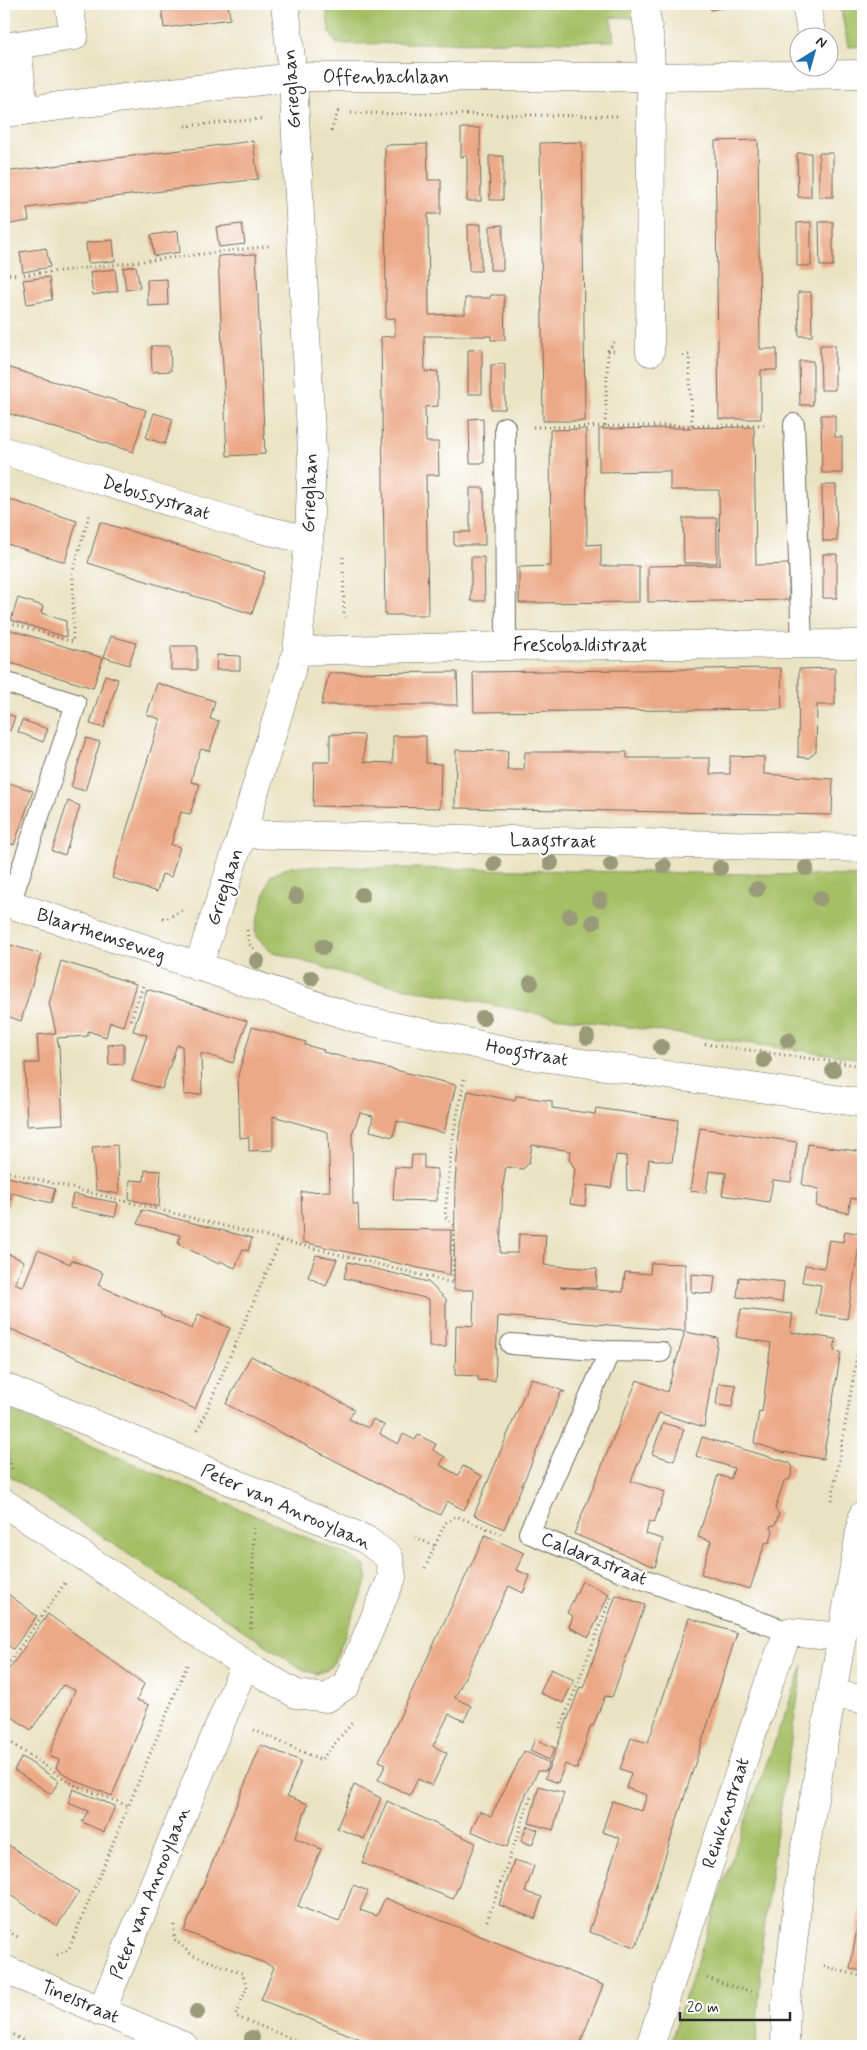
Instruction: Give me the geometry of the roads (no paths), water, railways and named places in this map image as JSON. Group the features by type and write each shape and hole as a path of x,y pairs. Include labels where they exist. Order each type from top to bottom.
{"street":[{"path":"14,112 10,46 74,36 69,4"},
{"name":"Grieglaan","path":"198,967 242,834 297,651 309,540 312,452 293,77 285,4"},
{"path":"644,4 650,40 651,77 650,352"},
{"path":"806,4 810,28"},
{"name":"Offenbachlaan","path":"14,112 293,77 651,77 790,72"},
{"name":"Offenbachlaan","path":"840,72 863,74"},
{"name":"Debussystraat","path":"4,451 252,527 309,540"},
{"name":"Frescobaldistraat","path":"297,651 506,646 863,644"},
{"name":"Laagstraat","path":"242,834 863,848"},
{"name":"Blaarthemseweg","path":"7,903 198,967"},
{"name":"Hoogstraat","path":"198,967 358,1019 528,1055 863,1103"},
{"name":"Peter van Anrooylaan","path":"4,1387 184,1461 365,1539 389,1557 392,1577 346,1685 327,1698 296,1694 245,1664 4,1503"},
{"path":"785,2046 786,2004 801,1873 863,1515"},
{"path":"788,1632 842,1637"},
{"name":"Reinkenstraat","path":"650,2046 768,1685 788,1632"},
{"name":"Peter van Anrooylaan","path":"101,2012 245,1664"},
{"path":"833,1694 863,1699"},
{"name":"Tinelstraat","path":"4,1969 101,2012 149,2039 184,2046"}],"lane":[{"path":"794,424 802,644"},
{"path":"505,427 506,646"},
{"path":"4,682 76,704 7,903"},
{"path":"511,1344 610,1351 661,1352"},
{"name":"Caldarastraat","path":"610,1351 529,1532 621,1571 788,1632"}]}
